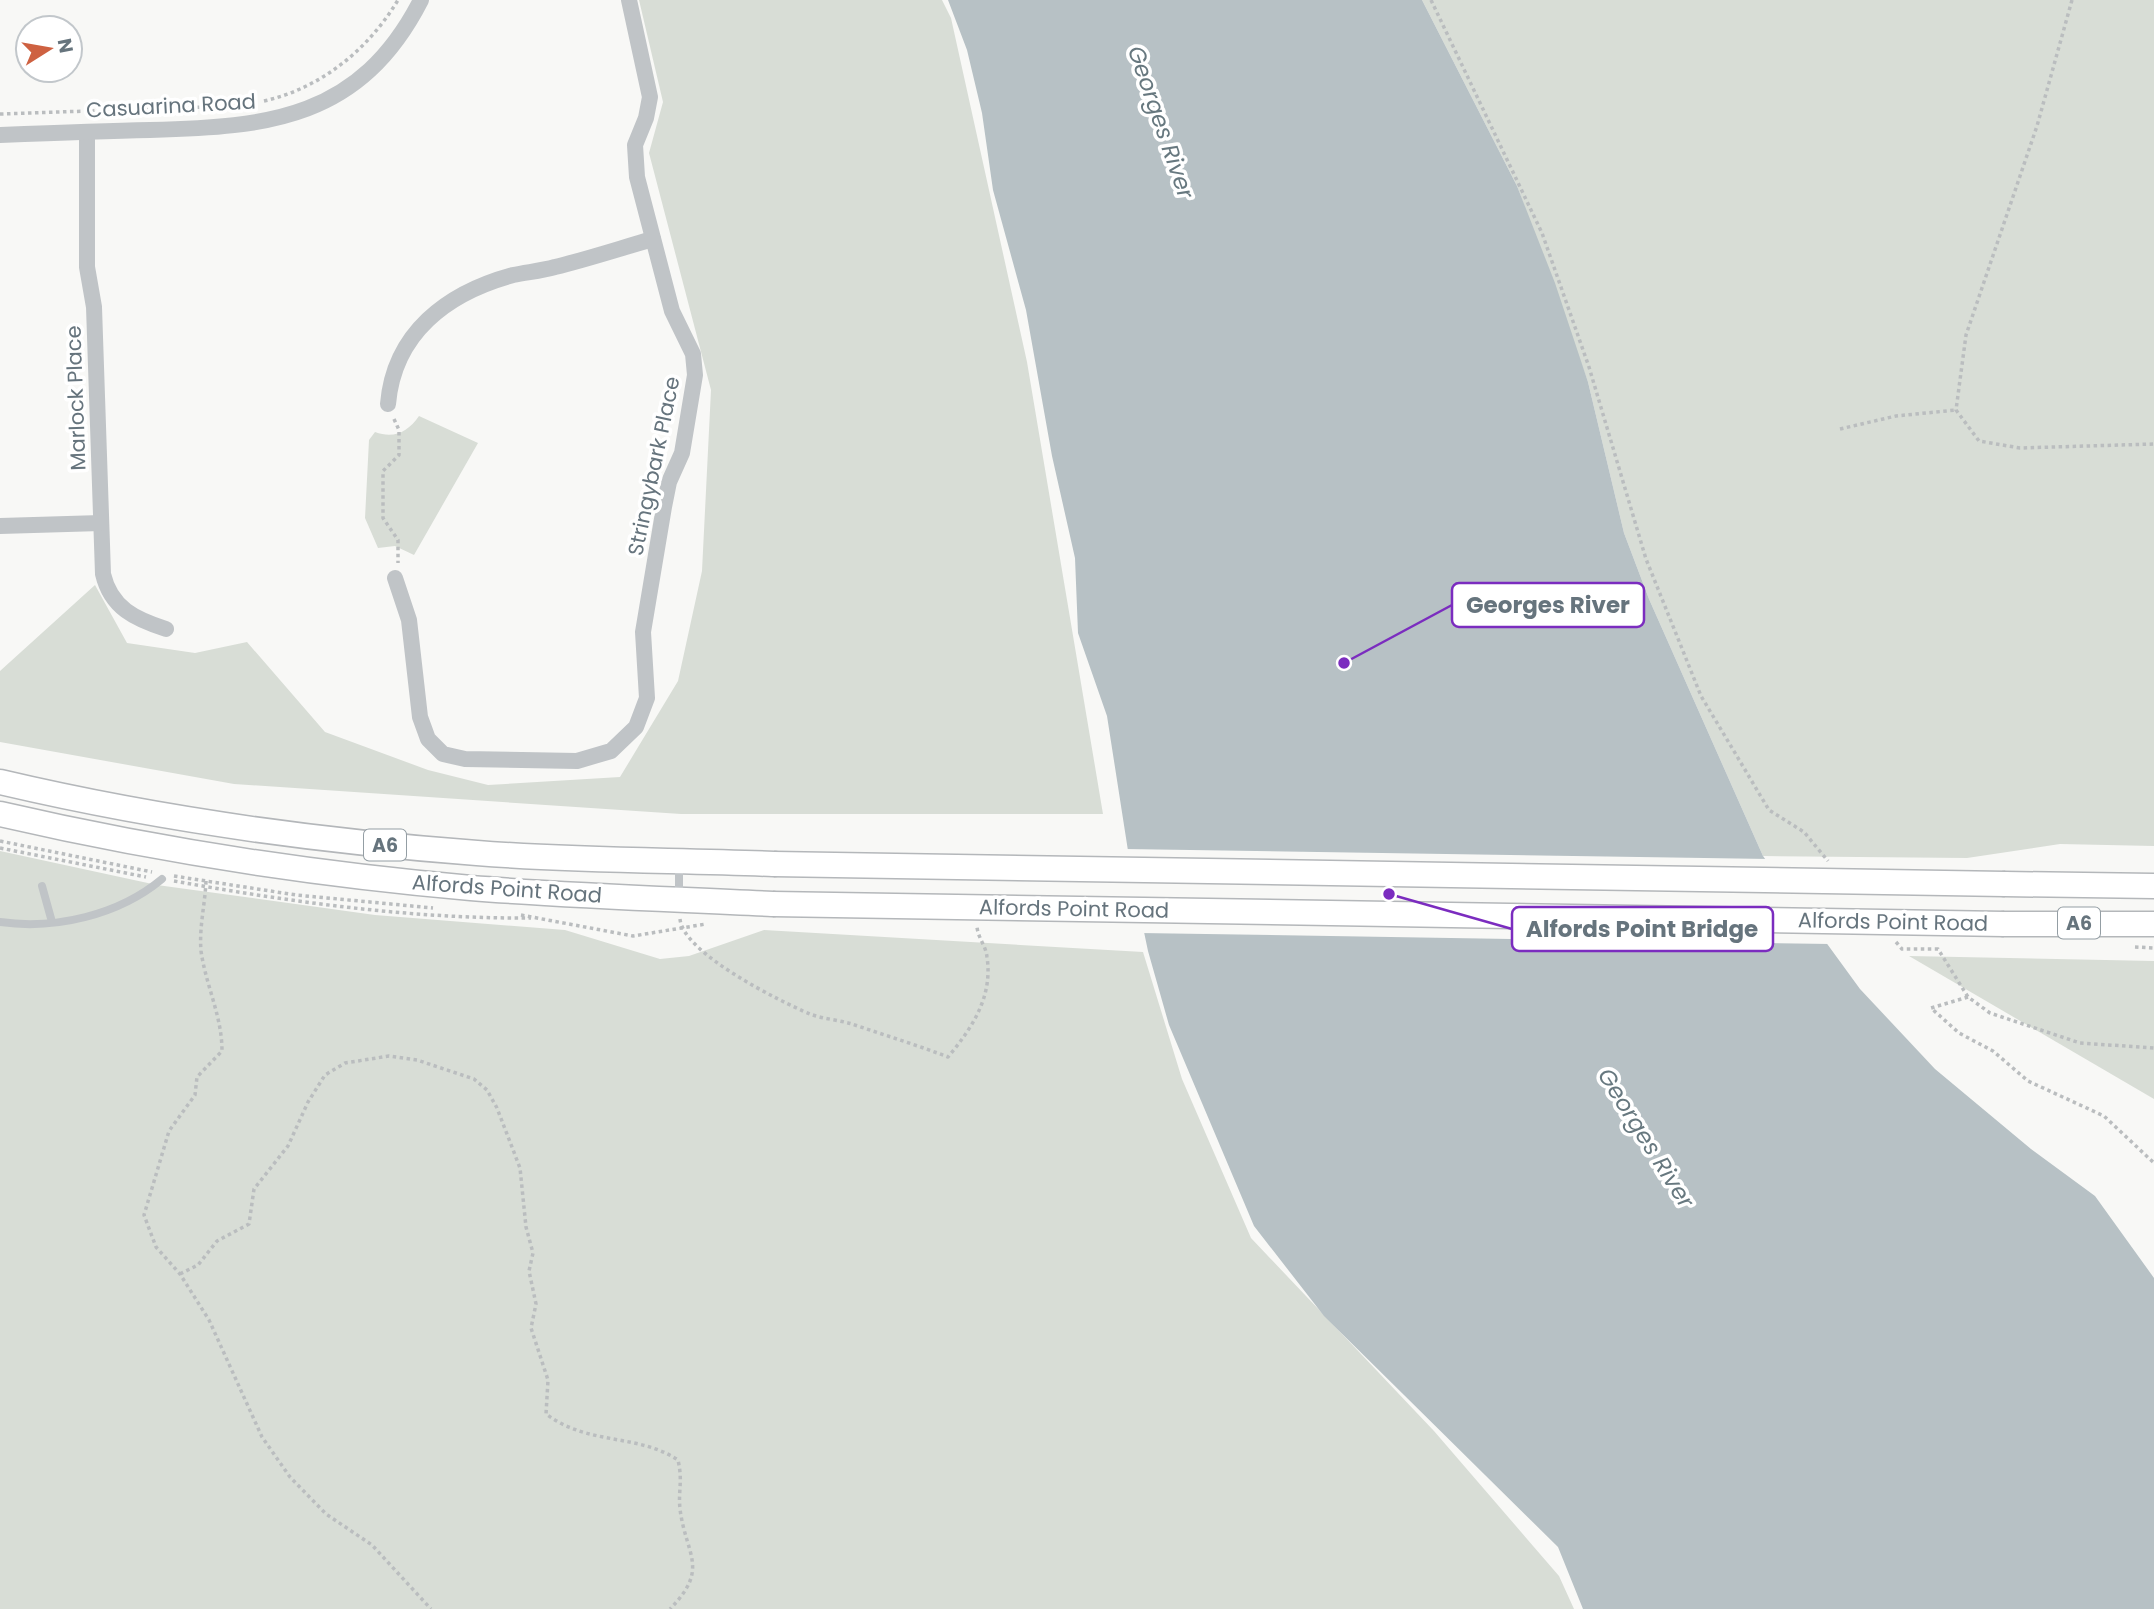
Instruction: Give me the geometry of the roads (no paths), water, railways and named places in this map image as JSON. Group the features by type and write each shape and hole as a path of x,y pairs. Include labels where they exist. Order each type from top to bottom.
{"highway":[{"name":"Alfords Point Road","path":"0,782 214,824 346,842 545,858 2154,886"},
{"name":"Alfords Point Road","path":"0,814 151,845 345,875 525,892 773,904 2004,924 2154,924"}],"street":[{"name":"Casuarina Road","path":"0,135 243,127 300,112 336,94 371,67 401,33 421,0"},
{"name":"Stringybark Place","path":"394,579 409,620 420,717 429,739 443,754 465,760 577,761 602,755 629,737 641,718 648,698 643,632 666,492 682,453 695,375 691,345 672,311 634,155 649,108 649,86 629,0"},
{"name":"Marlock Place","path":"87,132 87,267 94,307 103,574 111,595 130,614 166,629"},
{"path":"388,404 395,366 408,340 426,320 449,302 496,280 558,267 653,239"},
{"path":"0,526 101,523"}],"lane":[{"path":"679,861 679,899"},
{"path":"0,922 51,922 100,913 141,894 162,879"},
{"path":"42,886 51,922"}],"water":[{"path":"948,0 1422,0 1517,186 1555,283 1588,382 1624,533 1649,599 1763,856 1860,989 1935,1069 2031,1149 2095,1196 2154,1278 2154,1609 1583,1609 1558,1547 1324,1316 1254,1226 1169,1025 1148,951 1131,870 1107,716 1078,633 1075,558 1052,456 1026,310 993,190 982,113 967,50"}],"place":[{"name":"Georges River","path":"1344,663"},
{"name":"Alfords Point Bridge","path":"1389,894"}]}
